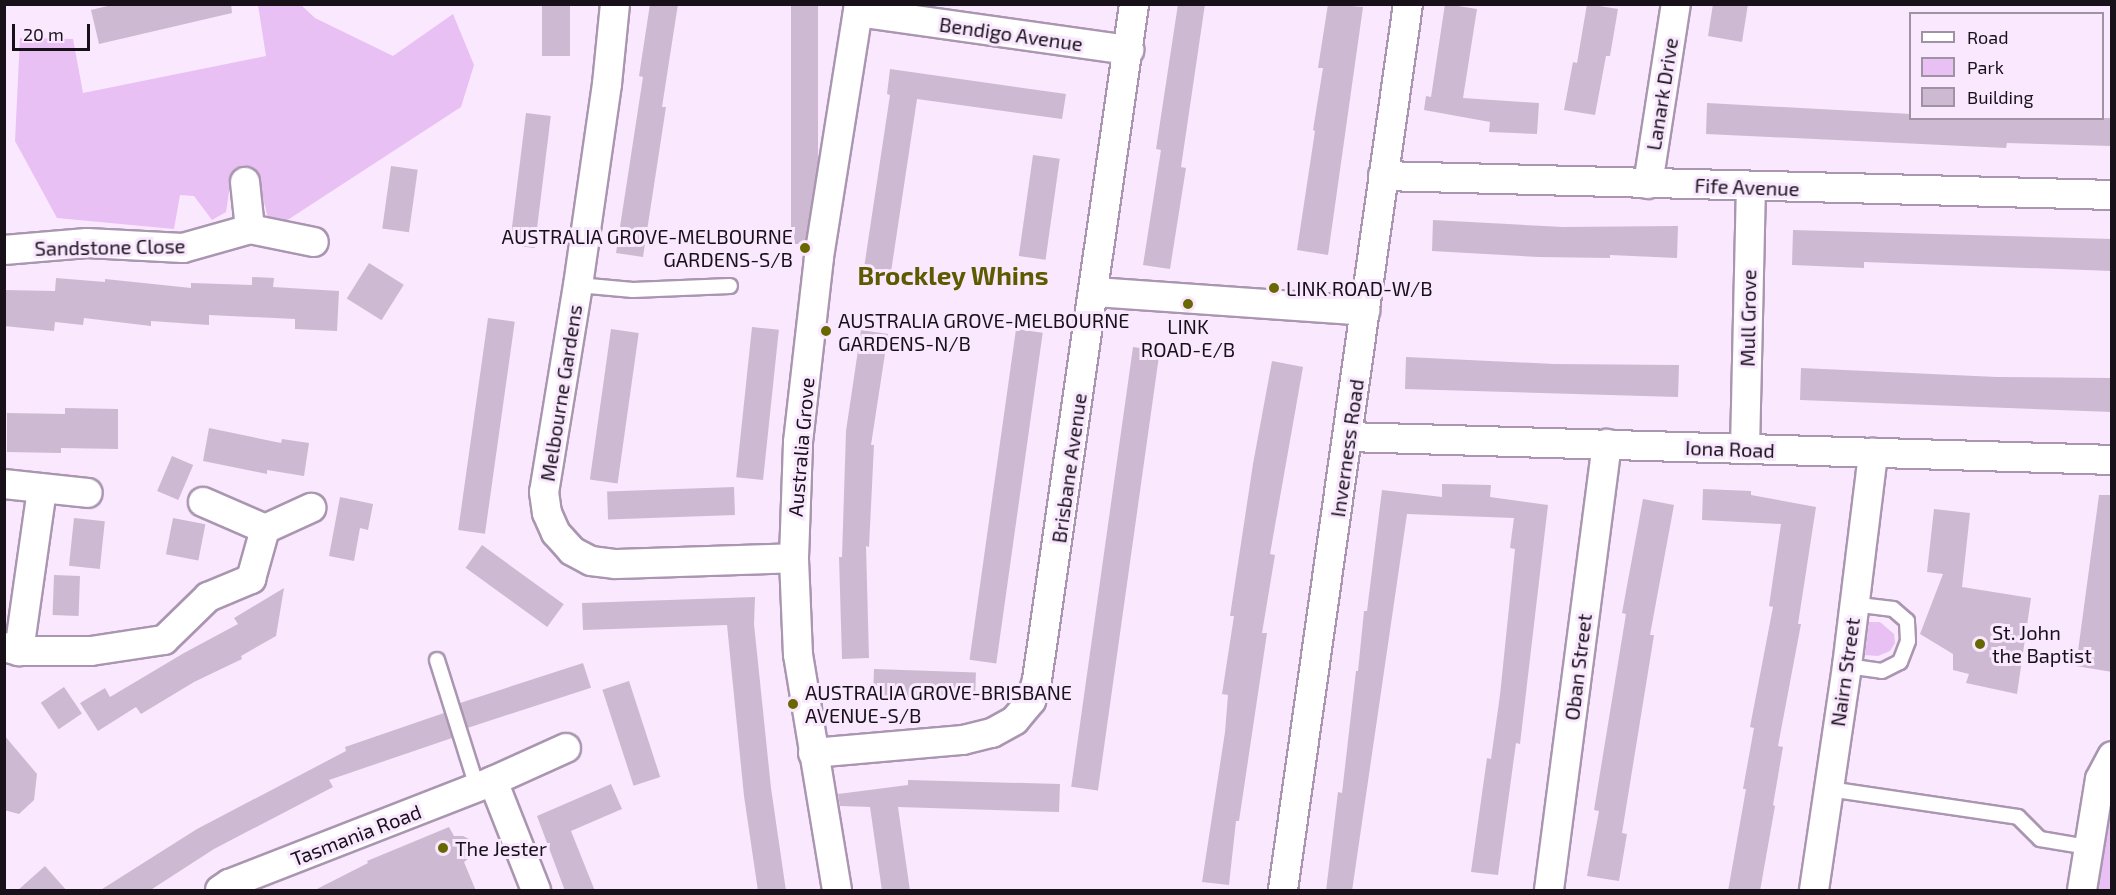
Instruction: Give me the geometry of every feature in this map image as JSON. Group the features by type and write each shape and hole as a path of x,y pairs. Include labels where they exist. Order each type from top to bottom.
{"street":[{"name":"Melbourne Gardens","path":"615,4 607,84 578,285 544,492 547,513 556,534 572,551 591,561 616,564 794,558"},
{"name":"Brisbane Avenue","path":"813,753 963,740 992,733 1015,720 1030,701 1037,680 1095,292 1134,4"},
{"name":"Inverness Road","path":"1283,891 1408,4"},
{"name":"Lanark Drive","path":"1648,184 1676,4"},
{"name":"Bendigo Avenue","path":"858,8 1129,50"},
{"name":"Australia Grove","path":"837,891 798,655 794,558 798,442 819,257 858,8"},
{"name":"Fife Avenue","path":"1383,176 2112,195"},
{"path":"245,182 250,229"},
{"name":"Mull Grove","path":"1745,449 1751,187"},
{"name":"Sandstone Close","path":"4,250 87,243 183,248 250,229 314,242"},
{"path":"1095,292 1365,311"},
{"name":"Iona Road","path":"1348,437 2112,460"},
{"name":"Oban Street","path":"1549,891 1607,444"},
{"name":"Nairn Street","path":"1814,891 1847,666 1873,453"},
{"path":"4,484 88,493"},
{"path":"42,489 12,649 91,651 164,640 208,597 251,579 265,529"},
{"path":"203,502 265,529 311,508"},
{"name":"Tasmania Road","path":"220,891 240,880 485,784 566,748"},
{"path":"2082,891 2100,780 2103,768 2112,756"},
{"path":"485,784 536,891"}],"lane":[{"path":"578,285 633,290 730,286"},
{"path":"1847,666 1882,671 1900,662 1908,641 1907,621 1893,609 1855,604"},
{"path":"437,660 485,784"},
{"path":"1829,789 2018,817 2040,839 2088,847"}],"green space":[{"path":"258,5 301,5 315,18 393,56 453,14 474,65 461,107 286,221 268,218 258,179 251,169 232,172 226,212 212,220 194,196 180,195 174,229 57,218 15,141 20,38 73,39 83,93 266,56"},
{"path":"1869,622 1880,622 1894,634 1895,643 1890,651 1878,656 1865,655"},
{"path":"2111,771 2111,890 2091,890"}],"building":[{"path":"116,4 231,4 232,13 99,44 91,10"},
{"path":"542,4 570,4 570,56 542,56"},
{"path":"650,4 678,4 662,107 666,107 643,257 616,253 643,77 639,76"},
{"path":"791,4 818,4 818,244 791,244"},
{"path":"1178,4 1205,4 1181,167 1186,168 1170,269 1143,265 1161,150 1156,149"},
{"path":"1328,4 1363,7 1328,255 1297,250 1323,68 1318,68"},
{"path":"1445,4 1477,9 1463,98 1539,103 1537,134 1489,132 1490,122 1424,110 1426,96 1431,97"},
{"path":"1587,4 1618,9 1610,56 1606,56 1595,115 1564,110 1573,62 1577,63"},
{"path":"1713,4 1748,4 1742,42 1708,36"},
{"path":"890,69 1066,94 1062,119 917,99 891,272 864,268 890,95 887,94"},
{"path":"1707,103 1909,114 1909,120 2104,120 2104,118 2112,118 2112,146 2007,143 2006,148 1706,134"},
{"path":"526,113 551,116 535,248 510,245"},
{"path":"1033,155 1060,159 1046,260 1019,256"},
{"path":"391,166 418,170 409,232 382,228"},
{"path":"1433,220 1563,227 1678,226 1677,258 1610,255 1610,258 1539,257 1432,251"},
{"path":"1793,230 2112,239 2112,271 1864,262 1864,268 1792,265"},
{"path":"369,263 404,285 382,320 347,299"},
{"path":"252,277 274,278 273,287 339,291 337,331 295,329 295,319 209,315 209,325 151,321 151,326 84,318 83,325 55,322 54,331 4,326 4,290 55,291 56,278 105,282 105,279 191,288 191,283 252,285"},
{"path":"488,318 515,322 485,534 458,530"},
{"path":"752,327 779,330 763,480 736,477"},
{"path":"611,329 639,333 618,483 590,480"},
{"path":"1016,329 1043,333 996,664 970,660"},
{"path":"861,330 888,334 871,445 874,445 869,547 866,546 869,658 842,659 839,557 842,557 846,431"},
{"path":"1133,347 1160,351 1098,790 1071,787"},
{"path":"1406,357 1554,364 1679,365 1678,397 1405,389"},
{"path":"1272,361 1303,367 1270,554 1275,555 1262,633 1267,633 1239,821 1236,821 1229,885 1202,882 1225,732 1228,695 1222,694 1234,616 1230,616 1253,464"},
{"path":"1801,368 1997,377 2112,378 2112,412 1800,400"},
{"path":"65,408 118,409 118,449 61,448 61,453 7,452 7,413 65,414"},
{"path":"209,428 281,443 282,439 309,443 304,476 267,470 267,474 203,461"},
{"path":"172,456 193,465 178,500 157,491"},
{"path":"1442,484 1491,485 1490,497 1548,505 1520,744 1516,743 1498,875 1471,872 1487,758 1491,759 1500,695 1515,549 1510,548 1514,518 1407,514 1352,891 1326,891 1338,792 1342,793 1356,671 1358,671 1364,611 1367,611 1382,490 1442,497"},
{"path":"734,487 735,515 608,519 607,491"},
{"path":"1703,489 1751,491 1751,495 1816,507 1798,624 1801,624 1778,746 1783,747 1760,891 1728,891 1746,789 1743,789 1754,728 1750,727 1773,607 1769,606 1781,524 1702,520"},
{"path":"2099,495 2112,495 2112,672 2076,666"},
{"path":"340,497 373,504 368,530 360,528 354,561 329,556"},
{"path":"1643,499 1674,505 1650,635 1654,635 1622,833 1627,834 1619,881 1587,876 1599,811 1594,810 1626,614 1622,613"},
{"name":"St. John the Baptist","path":"1934,509 1970,513 1962,587 2031,598 2017,694 1966,683 1969,674 1953,670 1953,654 1920,634 1943,574 1927,572"},
{"path":"74,518 105,521 100,569 69,566"},
{"path":"173,518 205,524 198,561 166,554"},
{"path":"482,545 564,604 547,627 466,568"},
{"path":"54,575 80,576 79,616 53,615"},
{"path":"284,588 276,636 241,656 242,659 194,682 141,714 136,707 98,731 80,703 105,688 110,697 238,624 234,618"},
{"path":"755,597 754,624 771,788 786,891 758,891 744,796 727,625 583,630 582,603"},
{"path":"583,663 591,688 467,728 459,703"},
{"path":"874,669 976,673 975,700 873,696"},
{"path":"629,681 660,777 634,786 602,690"},
{"path":"64,687 82,714 59,729 41,703"},
{"path":"444,713 452,738 329,780 333,787 214,849 149,891 99,891 197,829 346,751 345,747"},
{"path":"4,735 37,774 34,800 19,814 4,810"},
{"path":"908,780 1060,784 1059,812 898,807 910,891 882,891 870,807 840,806 838,794 908,785"},
{"path":"611,784 622,809 571,831 595,891 565,891 537,816"},
{"path":"449,827 454,836 463,836 471,840 475,847 473,855 464,862 476,891 313,891 368,863 367,861"},
{"path":"45,866 67,891 17,891"}],"place":[{"name":"AUSTRALIA GROVE-MELBOURNE GARDENS-S/B","path":"805,248"},
{"name":"LINK ROAD-W/B","path":"1274,288"},
{"name":"LINK ROAD-E/B","path":"1188,304"},
{"name":"AUSTRALIA GROVE-MELBOURNE GARDENS-N/B","path":"826,331"},
{"name":"St. John the Baptist","path":"1980,644"},
{"name":"AUSTRALIA GROVE-BRISBANE AVENUE-S/B","path":"793,704"},
{"name":"The Jester","path":"443,848"}],"district":[{"name":"Brockley Whins","path":"953,275"}]}
